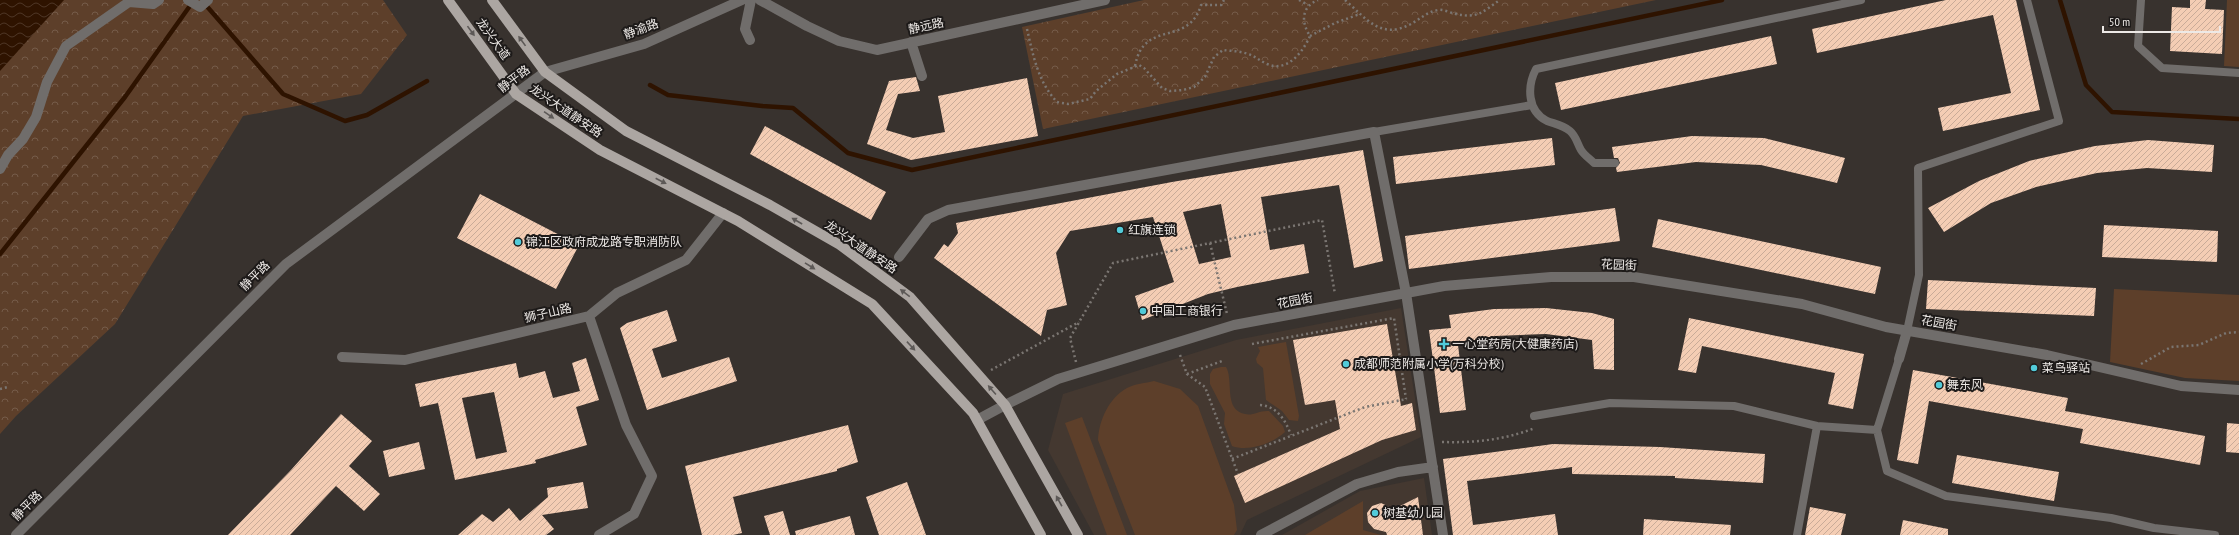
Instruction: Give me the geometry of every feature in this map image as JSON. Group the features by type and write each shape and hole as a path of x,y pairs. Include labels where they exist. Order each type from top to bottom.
{"main road":[{"name":"龙兴大道","path":"448,0 516,94"},
{"name":"龙兴大道","path":"492,0 545,72"},
{"name":"龙兴大道静安路","path":"545,72 626,131 770,205 840,245 910,297 1005,405 1078,535"},
{"name":"龙兴大道静安路","path":"516,94 600,150 723,213 872,304 973,413 1041,535"}],"street":[{"path":"0,169 8,155 23,139 36,117 47,82 66,46 129,2 153,4 159,0"},
{"path":"194,4 208,0"},
{"name":"静渝路","path":"545,72 644,44 742,0"},
{"path":"750,40 745,29 751,0"},
{"name":"静远路","path":"760,0 807,26 839,41 877,50 1106,0"},
{"path":"911,42 922,76"},
{"name":"静平路","path":"16,535 286,264 545,72"},
{"path":"899,257 928,219 948,210 1374,132 1406,293 1423,396 1443,535"},
{"name":"狮子山路","path":"342,357 405,360 589,316 617,293 686,260 723,213"},
{"name":"花园街","path":"977,420 1058,379 1230,326 1444,286 1551,277 1634,277 1802,304 1886,327 2047,355 2181,386 2239,390"},
{"path":"589,316 626,425 652,476 634,514 599,535"},
{"path":"1899,359 1907,330"},
{"path":"1261,535 1357,484 1398,472 1433,467"}],"lane":[{"path":"1615,163 1594,163 1582,151 1574,136 1568,130 1546,120 1532,105 1531,86 1532,78 1536,69 1861,0"},
{"path":"1907,330 1919,275 1918,168 2059,121 2027,0"},
{"path":"2141,0 2138,46 2162,68 2239,73"},
{"path":"1374,132 1532,105"},
{"path":"1899,359 1877,430 1887,471 1946,496 2111,518 2154,528 2215,535"},
{"path":"1534,416 1610,403 1734,406 1817,426 1877,430"},
{"path":"1797,535 1817,426"}],"path":[{"path":"1135,66 1142,47 1151,39 1180,31 1193,22 1200,5 1221,5 1224,0"},
{"path":"1299,0 1308,5"},
{"path":"1310,36 1305,29 1303,17 1308,5 1318,0"},
{"path":"1345,0 1360,14 1380,29 1401,28 1419,17 1439,10 1470,16 1481,15 1500,0"},
{"path":"1025,18 1038,72 1049,94 1057,102 1068,104 1090,99 1096,91 1116,74 1139,65 1144,68 1162,88 1170,91 1194,87 1205,77 1214,57 1223,50 1246,53 1268,65 1280,66 1299,55 1305,48 1310,36 1335,23 1360,14"},
{"path":"1079,372 1070,338 1113,263 1322,220 1338,306"},
{"path":"1210,243 1230,326"},
{"path":"1252,344 1394,318 1406,399"},
{"path":"980,376 1080,322"},
{"path":"2125,373 2171,347 2199,345 2226,333 2239,332"},
{"path":"1177,343 1187,374 1205,387 1238,474"},
{"path":"1187,374 1222,361"},
{"path":"0,389 8,388"},
{"path":"1232,459 1365,407 1423,396"},
{"path":"1260,405 1268,406 1276,411 1288,425 1291,435"},
{"path":"1428,435 1440,442 1468,443 1512,437 1540,426 1553,413"}],"shaded area":[{"path":"1401,308 1421,437 1247,520 1240,535 1094,535 1048,450 1063,394 1236,340"},
{"name":"树基幼儿园","path":"1424,478 1432,535 1282,535 1360,491"}],"green space":[{"path":"0,0 383,0 407,35 361,94 243,116 115,324 16,416 0,434"},
{"path":"1144,0 1656,0 1043,129 1022,27"},
{"path":"2227,0 2239,0 2239,67 2224,66"},
{"path":"2114,289 2239,295 2239,381 2185,378 2110,362"},
{"path":"1286,342 1299,416 1298,421 1289,420 1282,411 1266,400 1263,368 1257,363 1256,359 1260,351 1258,347"},
{"path":"1226,367 1228,373 1231,401 1234,407 1238,411 1245,414 1269,411 1283,426 1285,432 1260,446 1238,448 1232,446 1224,424 1225,413 1210,384 1210,374 1213,369"},
{"path":"1154,381 1180,389 1198,406 1234,505 1237,530 1234,535 1135,535 1098,440 1100,425 1103,417 1106,410 1115,398 1127,388"},
{"path":"1082,417 1127,535 1107,535 1065,423"},
{"path":"1363,501 1363,530 1381,535 1305,535"}],"water":[{"path":"0,0 64,0 0,71"}],"building":[{"path":"1946,0 2016,0 2040,110 1943,131 1938,108 2011,93 1993,15 1817,53 1812,29"},
{"path":"2190,0 2206,0 2205,9 2224,10 2222,54 2170,51 2172,7 2190,8"},
{"path":"1771,36 1777,64 1561,110 1555,83"},
{"path":"916,77 920,91 898,94 886,130 913,138 945,132 938,96 1027,78 1038,136 911,160 867,144 889,81"},
{"path":"765,126 886,192 871,220 750,154"},
{"path":"1692,136 1764,138 1845,158 1837,183 1761,165 1696,162 1617,172 1616,168 1620,163 1618,158 1614,158 1612,147"},
{"path":"1552,138 1555,165 1396,184 1393,157"},
{"path":"2148,140 2214,145 2212,172 2147,168 2097,173 2036,187 1991,203 1944,232 1928,208 1979,181 2029,161 2095,146"},
{"path":"1363,150 1383,261 1354,268 1339,185 1261,197 1270,250 1304,244 1309,273 1208,294 1142,320 1135,296 1174,282 1153,217 1070,231 1056,253 1067,305 1047,310 1041,336 934,258 944,244 948,247 958,233 956,223 1172,182","holes":["1221,204 1231,257 1199,264 1183,212"]},
{"name":"锦江区政府成龙路专职消防队","path":"480,194 579,245 556,289 457,238"},
{"path":"1615,208 1620,241 1409,269 1405,236"},
{"path":"1658,219 1881,267 1875,294 1652,247"},
{"path":"2104,225 2218,231 2217,262 2102,257"},
{"path":"1928,280 2096,288 2094,316 1926,309"},
{"path":"1546,308 1592,313 1614,319 1614,370 1594,369 1592,340 1546,334 1495,336 1458,345 1466,410 1440,413 1429,330 1451,328 1449,315 1494,309"},
{"path":"667,310 677,341 652,349 662,378 729,357 737,381 647,410 620,328 627,323"},
{"path":"1689,318 1864,354 1853,409 1828,404 1835,373 1702,346 1696,373 1678,370"},
{"path":"1387,324 1401,406 1412,403 1416,430 1382,440 1245,503 1234,476 1340,429 1335,400 1305,405 1293,340"},
{"path":"586,358 599,400 576,407 587,445 535,460 536,463 455,480 438,403 420,407 415,384 516,363 519,378 545,371 553,398 580,391 572,363","holes":["494,392 507,452 476,459 462,398"]},
{"path":"1913,370 2068,398 2065,411 2205,436 2200,465 2080,443 2083,429 1929,401 1918,464 1897,460"},
{"path":"341,414 372,441 349,466 380,494 364,511 336,486 290,535 228,535 291,470"},
{"path":"2227,423 2239,424 2239,453 2226,452"},
{"path":"848,425 858,462 837,469 837,471 733,497 742,533 733,535 702,535 685,466"},
{"path":"419,442 425,469 389,477 383,451"},
{"path":"1553,444 1660,447 1765,454 1763,483 1675,478 1675,476 1572,474 1572,467 1467,481 1473,525 1555,514 1558,535 1453,535 1443,459"},
{"path":"1957,455 2059,472 2054,501 1952,483"},
{"path":"583,482 588,508 542,515 554,529 546,535 458,535 482,514 493,522 509,508 520,521 548,497 547,488"},
{"path":"907,482 926,535 879,535 866,497"},
{"path":"1418,497 1423,535 1387,535 1386,532 1374,529 1368,522 1367,513 1372,506 1381,503 1394,509"},
{"path":"1810,507 1846,514 1841,535 1805,535"},
{"path":"783,511 790,535 770,535 764,516"},
{"path":"850,516 855,535 796,535 795,531"},
{"path":"1644,519 1731,525 1730,535 1643,535"},
{"path":"1903,520 1948,529 1948,535 1900,535"}],"waterway":[{"path":"650,85 668,95 762,106 793,108 848,153 912,170 1722,0"},
{"path":"2060,0 2086,85 2112,112 2239,119"},
{"path":"0,254 125,97 192,3"},
{"path":"204,3 283,94 345,121 367,115 427,81"}],"place":[{"name":"红旗连锁","path":"1120,230"},
{"name":"锦江区政府成龙路专职消防队","path":"518,242"},
{"name":"中国工商银行","path":"1143,311"},
{"name":"一心堂药房(大健康药店)","path":"1444,344"},
{"name":"成都师范附属小学(万科分校)","path":"1346,364"},
{"name":"菜鸟驿站","path":"2034,368"},
{"name":"舞东风","path":"1939,385"},
{"name":"树基幼儿园","path":"1375,513"}]}
